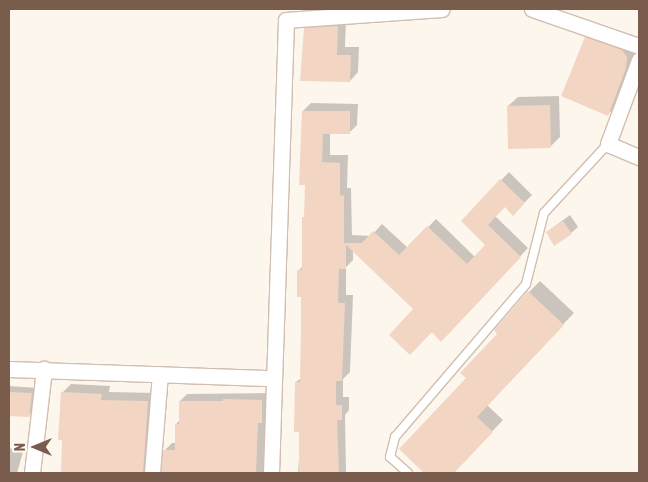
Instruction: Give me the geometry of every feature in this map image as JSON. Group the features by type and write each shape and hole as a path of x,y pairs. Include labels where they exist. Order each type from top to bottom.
{"street":[{"path":"270,473 286,20 374,12 442,9"},
{"path":"532,9 639,46"},
{"path":"639,60 608,144 639,157"},
{"path":"9,369 273,378"},
{"path":"32,473 44,369"},
{"path":"152,473 160,374"}],"lane":[{"path":"408,473 390,457 394,437 526,284 544,213 608,144"}],"building":[{"path":"338,26 337,55 351,55 350,82 300,81 304,28"},
{"path":"585,37 622,50 627,57 626,68 608,116 561,96"},
{"path":"550,105 551,148 508,149 507,106"},
{"path":"302,111 350,111 350,134 323,134 322,162 340,163 340,195 344,196 344,243 362,243 373,231 399,255 427,226 467,264 485,245 461,221 500,179 525,203 513,216 505,207 488,225 521,257 441,342 432,332 410,355 389,335 413,309 346,245 346,269 339,269 338,303 345,303 342,381 336,381 336,405 342,405 342,420 337,420 339,473 299,473 299,432 294,432 295,382 300,382 301,297 297,297 297,270 302,270 302,217 304,217 305,185 299,185"},
{"path":"563,221 572,234 554,246 546,232"},
{"path":"528,291 564,325 477,417 493,432 454,473 424,473 399,449 466,378 460,373 497,334 494,330"},
{"path":"9,392 32,393 29,417 9,416"},
{"path":"61,392 102,394 101,400 148,401 143,473 61,473 62,440 58,440"},
{"path":"223,399 262,400 262,423 258,423 256,473 161,473 163,450 175,450 175,424 179,424 179,401 223,401"}]}
